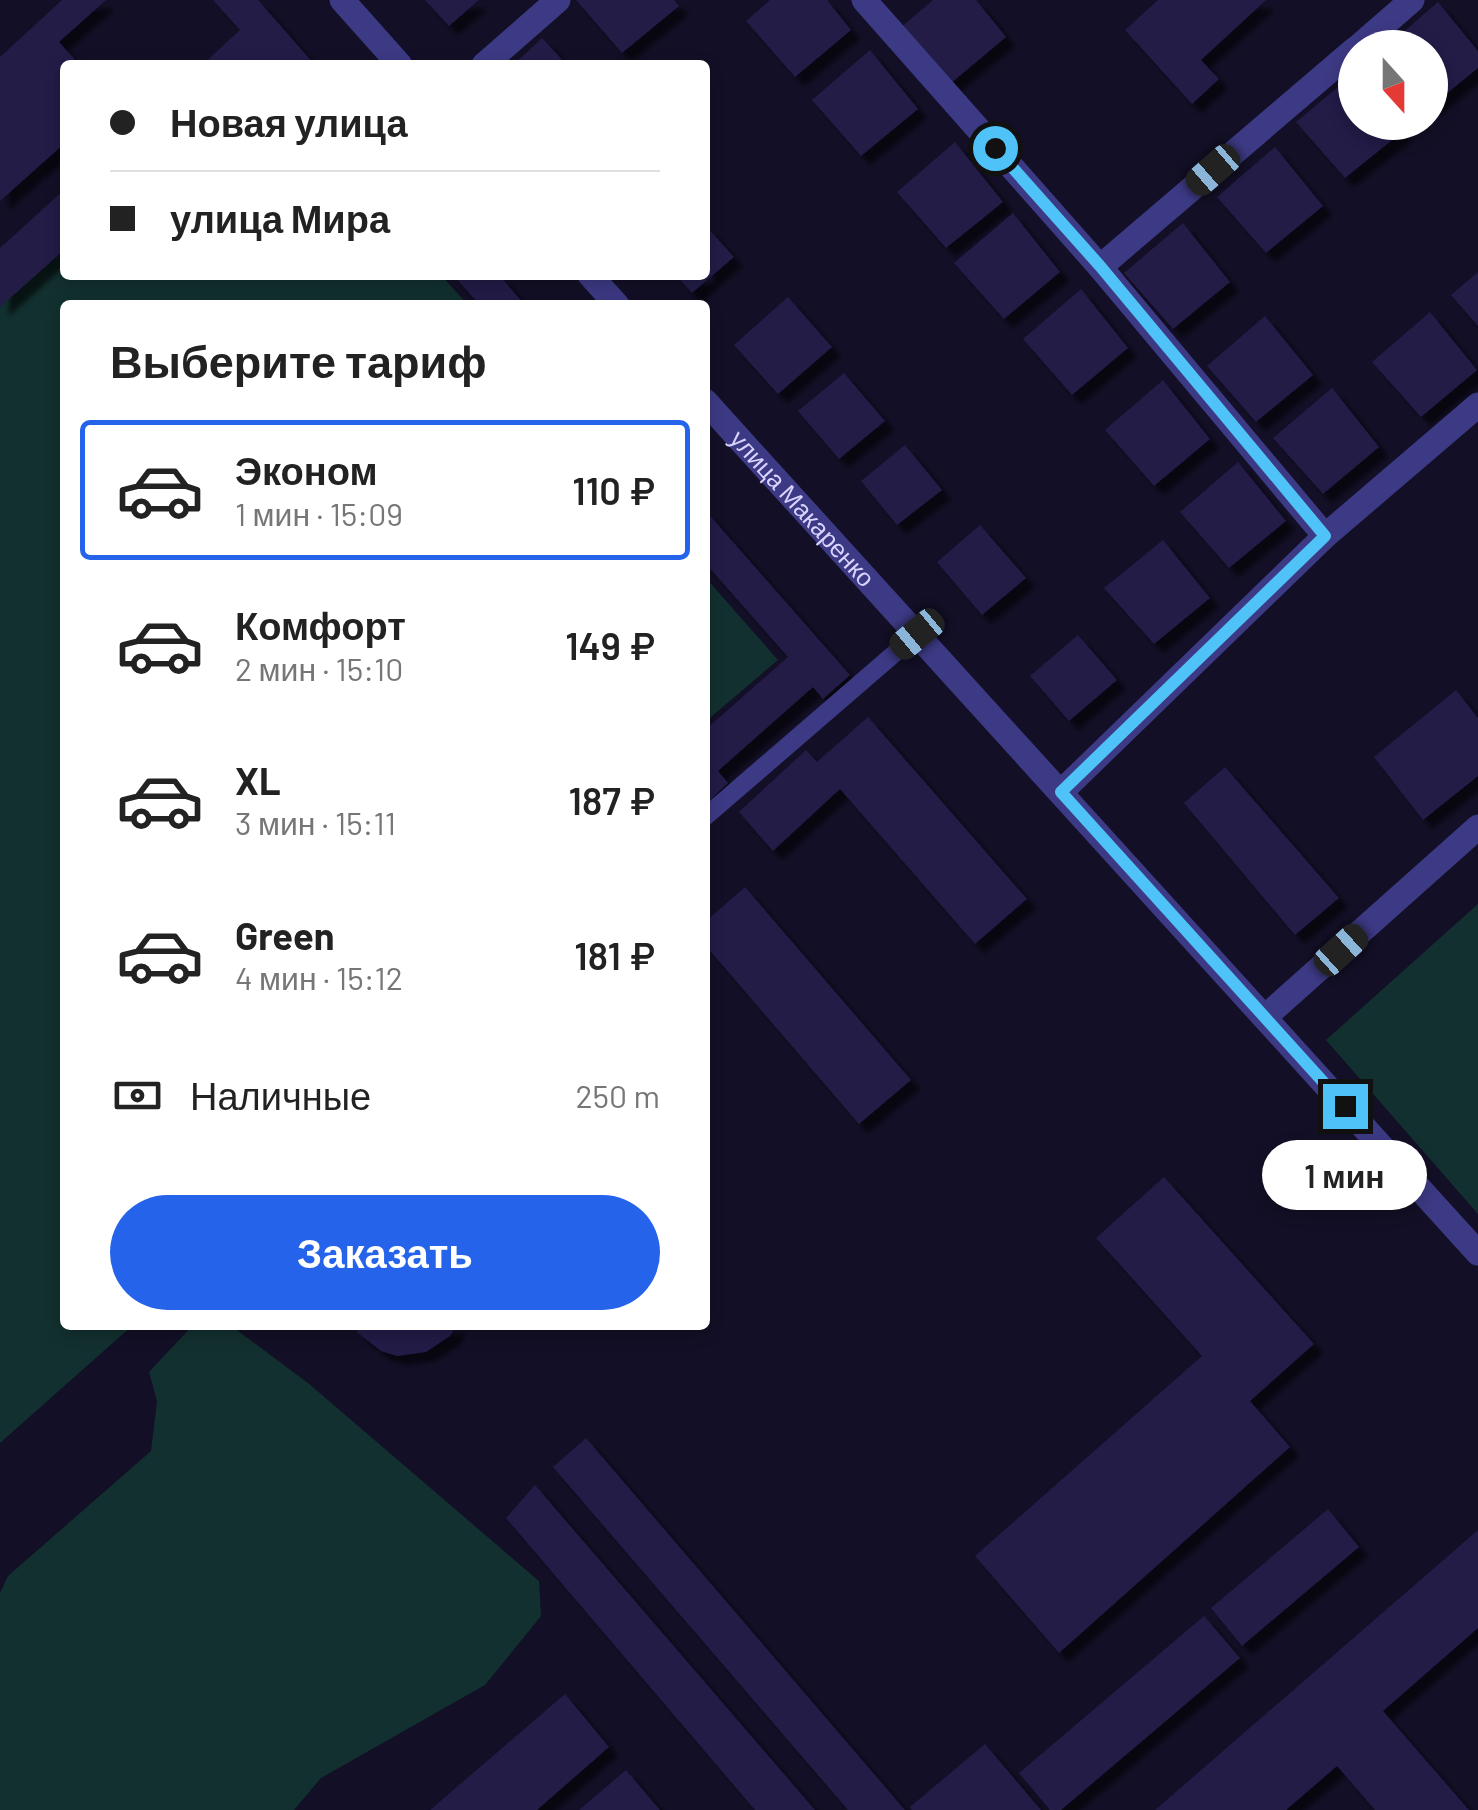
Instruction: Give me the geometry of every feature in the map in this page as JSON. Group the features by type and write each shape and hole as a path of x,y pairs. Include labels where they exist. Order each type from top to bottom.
{"street":[{"path":"342,0 396,60"},
{"path":"490,60 558,0"},
{"path":"864,0 1100,266 1325,536"},
{"path":"1377,30 1412,0"},
{"path":"1100,266 1338,63"},
{"path":"594,280 612,300"},
{"path":"1061,792 1325,536 1478,405"},
{"name":"улица Макаренко","path":"710,406 1478,1253"},
{"path":"1266,1017 1478,828"}],"lane":[{"path":"710,813 917,634"}],"green space":[{"path":"60,246 60,280 446,280 464,300 60,300 60,1330 127,1330 0,1443 0,300"},
{"path":"710,583 778,660 710,718"},
{"path":"1478,904 1478,1214 1326,1040"},
{"path":"188,1330 237,1330 308,1383 539,1581 541,1616 485,1685 321,1778 294,1810 0,1810 0,1593 8,1576 151,1451 157,1401 149,1372"}],"building":[{"path":"62,0 106,0 59,42 75,60 60,60 60,147 0,201 0,57"},
{"path":"213,0 258,0 311,60 207,60 240,30"},
{"path":"425,0 479,0 449,26"},
{"path":"576,0 674,0 679,6 622,53"},
{"path":"770,0 827,0 851,30 795,77 746,21"},
{"path":"933,0 976,0 1006,37 950,84 900,28"},
{"path":"1158,0 1266,0 1201,60 1219,79 1192,104 1125,30"},
{"path":"1438,2 1478,51 1478,68 1448,92 1448,30 1406,30"},
{"path":"542,38 562,60 518,60"},
{"path":"870,50 918,109 861,156 812,100"},
{"path":"1338,87 1338,140 1392,140 1345,178 1296,122"},
{"path":"955,142 1003,202 946,248 897,192"},
{"path":"1275,147 1323,206 1266,253 1217,197"},
{"path":"60,194 60,253 0,307 0,248"},
{"path":"1013,213 1060,272 1004,319 954,263"},
{"path":"1183,223 1230,282 1173,329 1124,273"},
{"path":"710,231 734,257 710,278"},
{"path":"1478,272 1478,326 1451,295"},
{"path":"458,280 503,280 521,300 476,300"},
{"path":"680,280 707,280 692,293"},
{"path":"1081,289 1128,348 1072,395 1023,339"},
{"path":"788,297 832,347 778,394 734,345"},
{"path":"1430,312 1477,370 1421,417 1372,362"},
{"path":"1265,316 1313,375 1256,422 1207,366"},
{"path":"844,373 885,421 839,459 798,411"},
{"path":"1163,380 1210,439 1154,486 1105,430"},
{"path":"1332,388 1379,447 1323,494 1273,438"},
{"path":"905,445 942,490 897,525 861,481"},
{"path":"1238,462 1286,521 1229,568 1180,512"},
{"path":"710,516 850,675 823,699 813,687 718,771 728,783 710,800 710,726 788,657 710,569"},
{"path":"980,525 1026,578 982,615 937,562"},
{"path":"1163,540 1210,598 1154,644 1104,588"},
{"path":"1078,635 1117,680 1069,721 1030,676"},
{"path":"1456,690 1478,718 1478,776 1423,820 1374,757"},
{"path":"868,717 1027,899 975,944 840,789 773,851 739,812 806,750 817,762"},
{"path":"1225,767 1339,898 1295,935 1184,803"},
{"path":"745,887 911,1080 859,1124 710,951 710,918"},
{"path":"1164,1177 1314,1344 1250,1401 1290,1447 1059,1653 975,1556 1202,1356 1096,1238"},
{"path":"357,1330 454,1330 426,1352 397,1356 381,1351"},
{"path":"586,1438 905,1810 848,1810 553,1467"},
{"path":"535,1485 815,1810 755,1810 506,1518"},
{"path":"1328,1509 1359,1547 1242,1646 1211,1608"},
{"path":"1478,1530 1478,1628 1383,1711 1469,1810 1375,1810 1337,1766 1286,1810 1155,1810"},
{"path":"1204,1616 1240,1658 1061,1810 1050,1810 1019,1773"},
{"path":"565,1694 609,1747 537,1810 430,1810"},
{"path":"985,1744 1041,1810 912,1810 910,1807"},
{"path":"626,1770 660,1810 579,1810"}],"route":[{"path":"995,148 1100,266 1325,536 1061,792 1345,1106"}]}
